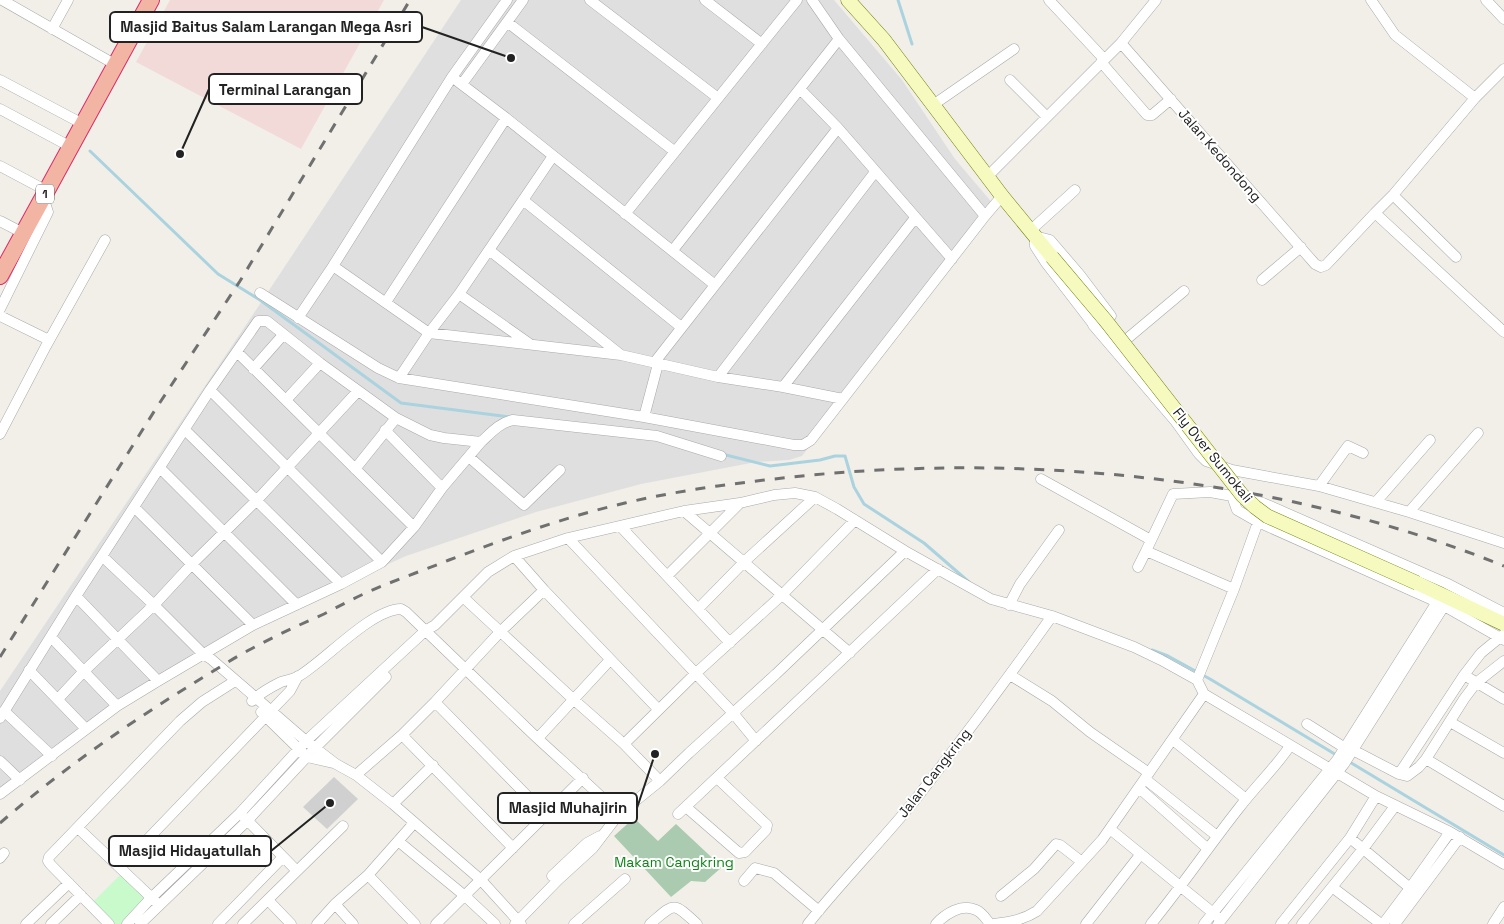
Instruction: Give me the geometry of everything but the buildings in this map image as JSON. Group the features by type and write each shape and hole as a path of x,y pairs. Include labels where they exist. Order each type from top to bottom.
{"highway":[{"name":"1","path":"0,276 151,0"}],"main road":[{"name":"Fly Over Sumokali","path":"848,0 884,40 1002,196 1106,321 1242,495 1254,507 1267,516 1417,582 1503,628"}],"street":[{"path":"0,4 2,0 116,66"},
{"path":"52,29 68,0"},
{"path":"298,318 452,77 507,0"},
{"path":"462,84 523,0"},
{"path":"590,0 718,98"},
{"path":"705,0 762,44"},
{"path":"625,214 797,0"},
{"path":"812,0 840,39 985,216"},
{"path":"1048,0 1147,115 1152,115 1171,99"},
{"path":"988,176 1121,43 1156,0"},
{"path":"1371,0 1395,35 1475,98"},
{"path":"1486,0 1504,19"},
{"path":"507,22 674,151"},
{"path":"673,250 840,39"},
{"name":"Jalan Kedondong","path":"1121,43 1315,264 1321,267 1326,265 1374,213"},
{"path":"933,105 1014,49"},
{"path":"1504,69 1475,98 1393,195 1374,213 1504,332"},
{"path":"452,77 715,284"},
{"path":"0,80 83,124"},
{"path":"1010,80 1047,117"},
{"path":"800,88 838,128 952,259"},
{"path":"0,109 71,147"},
{"path":"386,302 506,118"},
{"path":"644,417 656,364 681,327 838,128"},
{"path":"399,378 553,156"},
{"path":"0,166 45,194 48,212 0,309"},
{"path":"718,377 875,172"},
{"path":"1033,233 1075,190"},
{"path":"1393,195 1456,257"},
{"path":"260,293 378,368 399,378 644,417 794,446 803,445 811,440 843,400 1002,196"},
{"path":"523,200 681,327"},
{"path":"783,387 915,218"},
{"path":"0,221 23,234"},
{"path":"1033,233 1050,240 1080,275 1213,452 1232,470"},
{"path":"1033,233 1036,246 1046,263 1093,324 1176,422 1206,461 1232,470 1319,486 1409,512 1504,543"},
{"path":"0,434 105,240"},
{"path":"1262,280 1301,247"},
{"path":"489,250 621,355"},
{"path":"333,266 430,333 621,355 718,377 783,387 843,400"},
{"path":"1128,338 1184,291"},
{"path":"459,294 530,345"},
{"path":"1093,324 1102,314 1110,316"},
{"path":"0,316 48,343"},
{"path":"52,756 2,714 103,554 210,390 258,321 267,321 320,363 396,418 430,434 444,438 481,442"},
{"path":"0,323 48,343"},
{"path":"253,369 283,335"},
{"path":"237,352 414,527"},
{"path":"286,400 320,363"},
{"path":"210,390 382,562"},
{"path":"58,699 257,500 358,391"},
{"path":"356,469 396,418"},
{"path":"0,794 117,706 158,681 207,655 253,624 340,584 382,562 414,527 442,488 481,442 504,422 513,420 657,436 721,456"},
{"path":"185,430 340,584"},
{"path":"385,430 442,488"},
{"path":"1409,512 1478,433"},
{"path":"1376,502 1430,440"},
{"path":"1319,486 1348,446 1363,453"},
{"path":"469,457 524,505 560,470"},
{"path":"160,468 296,604"},
{"path":"1041,479 1151,540"},
{"path":"1138,567 1173,494 1210,492 1259,502 1273,507 1446,583 1503,628"},
{"path":"303,753 306,741 374,683 464,598 488,572 514,556 568,538 684,511 795,493 815,497 982,595 1052,616 1134,647 1198,678 1204,694 1290,746 1338,767 1376,796 1450,832 1504,864"},
{"path":"1232,496 1237,510 1258,522 1441,604 1503,628"},
{"path":"698,608 815,497"},
{"path":"668,576 740,503"},
{"path":"134,507 253,624"},
{"path":"684,511 711,532 850,653"},
{"path":"624,744 695,674 782,595 855,520"},
{"path":"1198,678 1234,589 1258,522"},
{"path":"621,527 730,643"},
{"path":"1010,604 1015,592 1060,530"},
{"path":"568,538 733,713 756,741"},
{"path":"103,554 246,691 303,753 336,764 356,775 393,804 481,880 515,922 556,877 593,848 619,814 660,781 823,631 905,551"},
{"path":"1146,551 1234,589"},
{"path":"514,556 658,709"},
{"path":"717,778 768,827 744,852 738,853 682,810 938,569"},
{"path":"356,775 402,735 500,632 544,590"},
{"path":"76,596 158,681"},
{"path":"464,598 572,699 624,744 660,781"},
{"path":"1110,830 1213,913 1222,923 1338,767 1441,604"},
{"path":"254,699 281,682 298,676 371,621 390,612 399,609 404,610 430,630 465,670 583,778 619,814"},
{"name":"Jalan Cangkring","path":"808,924 914,801 1010,675 1052,616"},
{"path":"1399,774 1464,675 1503,628"},
{"path":"51,638 117,706"},
{"path":"538,738 610,660"},
{"path":"1307,724 1348,750 1407,776 1419,768 1426,759 1476,682 1504,661"},
{"path":"29,670 86,729"},
{"path":"1010,675 1052,701 1144,780 1217,836"},
{"path":"1464,675 1504,699"},
{"path":"120,868 290,691 298,676"},
{"path":"109,924 48,861 49,857 180,721 202,702 235,681"},
{"path":"127,924 155,902 244,817 303,753 316,747 374,683"},
{"path":"936,924 943,916 956,910 972,908 979,911 992,924 1014,923 1037,911 1110,830 1204,694"},
{"path":"435,702 546,815"},
{"path":"268,713 316,747 336,764"},
{"path":"1450,722 1504,753"},
{"path":"402,735 513,848"},
{"path":"1173,740 1246,799"},
{"path":"1151,924 1181,887 1217,836 1290,746"},
{"path":"1426,759 1504,806"},
{"path":"0,761 20,780"},
{"path":"393,804 433,765"},
{"path":"1204,924 1338,767"},
{"path":"436,924 583,778"},
{"path":"1144,780 1170,815 1208,849"},
{"path":"1281,924 1350,838 1376,796"},
{"path":"1170,815 1178,806"},
{"path":"1306,923 1394,806"},
{"path":"244,817 297,871"},
{"path":"317,924 335,904 368,875 414,823"},
{"path":"243,924 343,826"},
{"path":"78,828 155,902"},
{"path":"1332,887 1382,924 1450,832"},
{"path":"1350,838 1410,888"},
{"path":"1395,924 1460,838"},
{"path":"398,841 465,896 495,924"},
{"path":"1001,896 1034,869 1056,844 1082,862"},
{"path":"1086,924 1140,855"},
{"path":"218,924 283,857"},
{"path":"744,881 755,868 774,873 818,911"},
{"path":"368,875 415,924"},
{"path":"574,924 624,879"},
{"path":"26,924 69,883"},
{"path":"51,924 81,895"},
{"path":"268,900 291,924"},
{"path":"140,924 155,902"},
{"path":"335,904 353,924"},
{"path":"650,924 674,906 680,908 697,924"},
{"path":"1493,924 1504,906"}],"shaded area":[{"path":"170,0 384,0 301,149 136,62"},
{"path":"461,0 834,0 902,80 955,159 994,205 802,456 789,460 756,462 641,484 536,512 406,556 229,636 99,720 0,797 0,691 258,307"},
{"path":"334,777 358,799 327,829 303,807"}],"green space":[{"name":"Makam Cangkring","path":"634,818 658,841 676,824 722,867 705,882 691,881 671,897 614,836"},
{"path":"120,875 147,901 125,924 115,924 93,902"}],"waterway":[{"path":"898,0 912,44"},
{"path":"90,151 218,274 260,300 401,403 510,417"},
{"path":"722,454 770,466 845,456 854,487 864,504 924,543 969,582"},
{"path":"1152,650 1168,656 1210,679 1338,756"},
{"path":"1348,761 1504,855"}],"railway":[{"path":"0,657 155,410 240,281 410,0"},
{"path":"0,823 68,768 140,718 227,662 278,635 375,589 449,560 558,521 646,498 729,484 881,470 971,468 1063,471 1154,479 1244,492 1333,511 1420,536 1504,566"}],"place":[{"name":"Masjid Baitus Salam Larangan Mega Asri","path":"511,58"},
{"name":"Terminal Larangan","path":"180,154"},
{"name":"Masjid Muhajirin","path":"655,754"},
{"name":"Masjid Hidayatullah","path":"330,803"}]}
